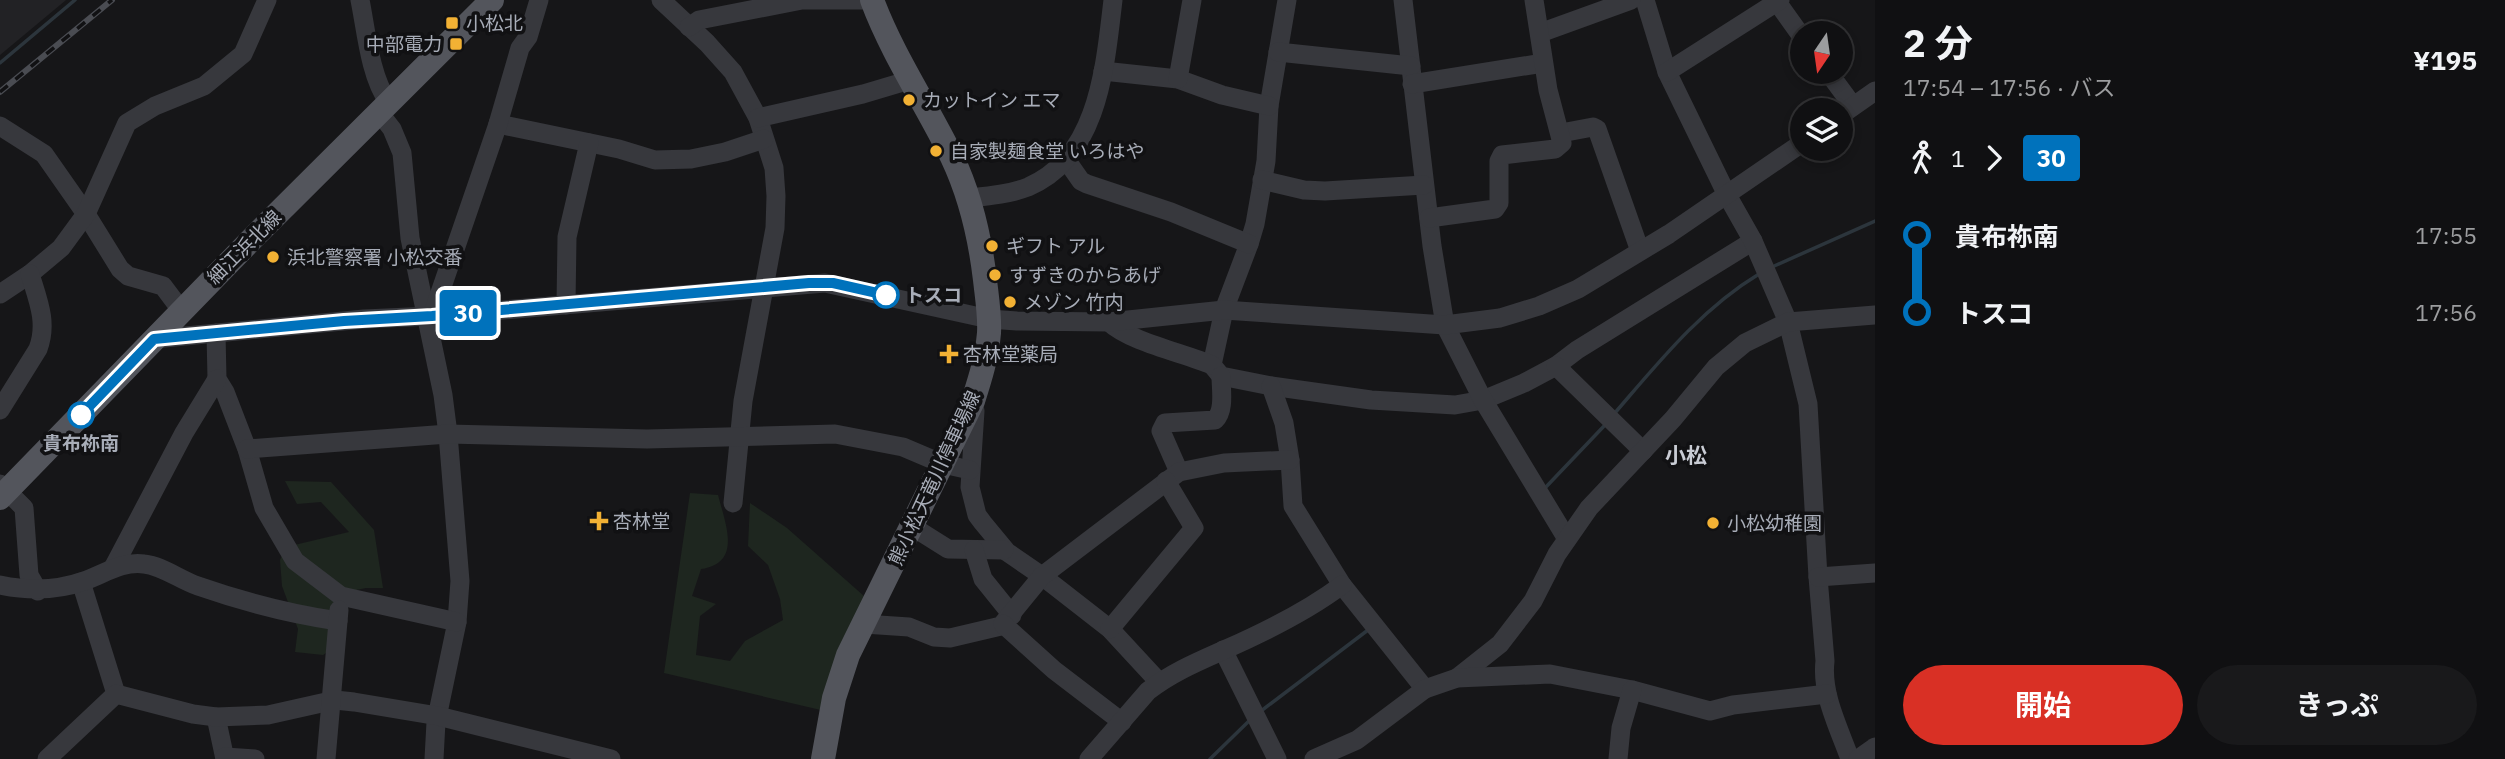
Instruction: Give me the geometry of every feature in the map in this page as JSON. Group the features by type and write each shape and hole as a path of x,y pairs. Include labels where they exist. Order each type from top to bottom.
{"main road":[{"name":"細江浜北線","path":"2,491 383,106 492,0"},
{"name":"熊小松天竜川停車場線","path":"822,759 834,698 848,655 973,401 986,358 989,319 980,238 970,198 952,158 891,47 872,0"}],"street":[{"path":"0,294 61,248 86,214 127,123 155,106 204,86 243,54 267,0"},
{"path":"360,0 383,106 402,153 410,238 429,316 449,434 459,569 457,622 438,716 434,759"},
{"path":"429,316 498,124 520,48 528,37 539,0"},
{"path":"661,0 733,72 758,118 774,167 775,228 743,401 733,503"},
{"path":"689,27 699,20 802,0 872,0"},
{"path":"970,198 1026,188 1053,173 1066,160 1094,110 1103,71 1113,0"},
{"path":"1178,79 1192,0"},
{"path":"1110,629 1194,528 1173,477 1161,431 1164,423 1216,420 1220,417 1217,371 1224,310 1250,244 1262,180 1269,106 1287,0"},
{"path":"1403,0 1424,185 1445,325 1483,400 1567,539"},
{"path":"1429,218 1498,206 1499,160 1502,155 1555,149 1562,143 1543,63 1534,0"},
{"path":"1540,33 1632,0"},
{"path":"1645,0 1667,72 1727,195 1753,241 1788,322 1808,404 1824,674 1827,694 1850,759"},
{"path":"1667,72 1778,1 1791,21"},
{"path":"1278,52 1411,75 1543,63"},
{"path":"1103,71 1178,79 1222,95 1269,106"},
{"path":"758,118 863,94 910,80"},
{"path":"1853,106 1875,91"},
{"path":"498,124 667,161 725,152 764,139"},
{"path":"0,126 44,154 120,269 128,276 163,286 181,310"},
{"path":"1560,133 1593,127 1597,129 1640,251"},
{"path":"566,305 567,237 589,143"},
{"path":"154,339 764,286 833,283 989,319 1017,321 1109,322 1224,310 1445,325 1500,318 1539,306 1578,289 1727,195 1790,150"},
{"path":"1066,160 1081,181 1087,184 1171,212 1250,244"},
{"path":"1262,180 1304,190 1325,191 1424,185"},
{"path":"1109,322 1130,335 1217,371 1271,386 1371,400 1455,405 1483,400 1556,366 1577,350 1753,241"},
{"path":"0,410 42,339 43,319 30,274"},
{"path":"1457,678 1500,644 1533,601 1567,539 1589,508 1700,389 1716,367 1745,343 1788,322 1875,315"},
{"path":"216,333 217,379 225,392 247,449 264,508 286,547 302,568 341,596 457,622"},
{"path":"1556,366 1643,450"},
{"path":"113,568 184,433 217,379"},
{"path":"1271,386 1284,423 1293,506 1342,585 1425,689"},
{"path":"973,401 975,411 970,488 977,515 1004,550 1110,629 1159,682"},
{"path":"247,449 449,434 647,439 835,434 903,447 943,464 970,470"},
{"path":"864,624 909,627 934,638 983,632 1007,620 1042,576 1173,477 1224,463 1290,460"},
{"path":"2,491 24,508 29,575 38,591"},
{"path":"913,527 948,549 1004,550"},
{"path":"975,550 983,579 1007,620 1054,670 1122,722"},
{"path":"0,584 38,591 81,582 113,568 147,564 194,585 241,600 289,613 338,621"},
{"path":"1818,577 1875,573"},
{"path":"81,582 116,694"},
{"path":"1089,759 1159,682 1187,666 1299,615 1342,585"},
{"path":"326,759 341,596"},
{"path":"1223,650 1277,759"},
{"path":"1323,758 1357,740 1425,689 1457,678 1550,674 1710,711 1733,705 1827,694"},
{"path":"1618,759 1621,728 1632,691"},
{"path":"116,694 216,717 268,715 332,701 354,702 438,716 611,759"},
{"path":"47,759 116,694"},
{"path":"216,717 225,758 255,759"},
{"path":"1858,759 1875,747"}],"shaded area":[{"path":"0,0 66,0 0,55"},
{"path":"285,481 331,482 374,530 383,588 366,588 337,594 333,648 323,655 295,652 298,629 282,586 280,560 286,547 349,532 321,502 297,504"},
{"path":"690,493 718,495 728,540 722,559 701,569 692,596 716,604 700,616 696,655 730,661 745,641 783,620 780,599 768,565 748,546 750,503 787,528 864,596 825,711 664,673"}],"waterway":[{"path":"0,63 75,0"},
{"path":"1772,267 1875,221"},
{"path":"1614,414 1699,320 1759,274"},
{"path":"1545,488 1605,425"},
{"path":"1261,711 1368,630"},
{"path":"1210,759 1251,719"}],"railway":[{"path":"0,92 112,0"}],"bus line":[{"name":"30","path":"81,415 154,339 825,282 886,295"}],"place":[{"name":"小松北","path":"452,23"},
{"name":"中部電力","path":"456,44"},
{"name":"カットイン エマ","path":"909,100"},
{"name":"自家製麺食堂 いろはや","path":"936,151"},
{"name":"ギフト アル","path":"992,246"},
{"name":"浜北警察署 小松交番","path":"273,257"},
{"name":"すずきのからあげ","path":"995,275"},
{"name":"トスコ","path":"886,295"},
{"name":"メゾン 竹内","path":"1010,302"},
{"name":"杏林堂薬局","path":"949,354"},
{"name":"貴布祢南","path":"81,415"},
{"name":"杏林堂","path":"599,521"},
{"name":"小松幼稚園","path":"1713,523"}],"district":[{"name":"小松","path":"1686,455"}]}
